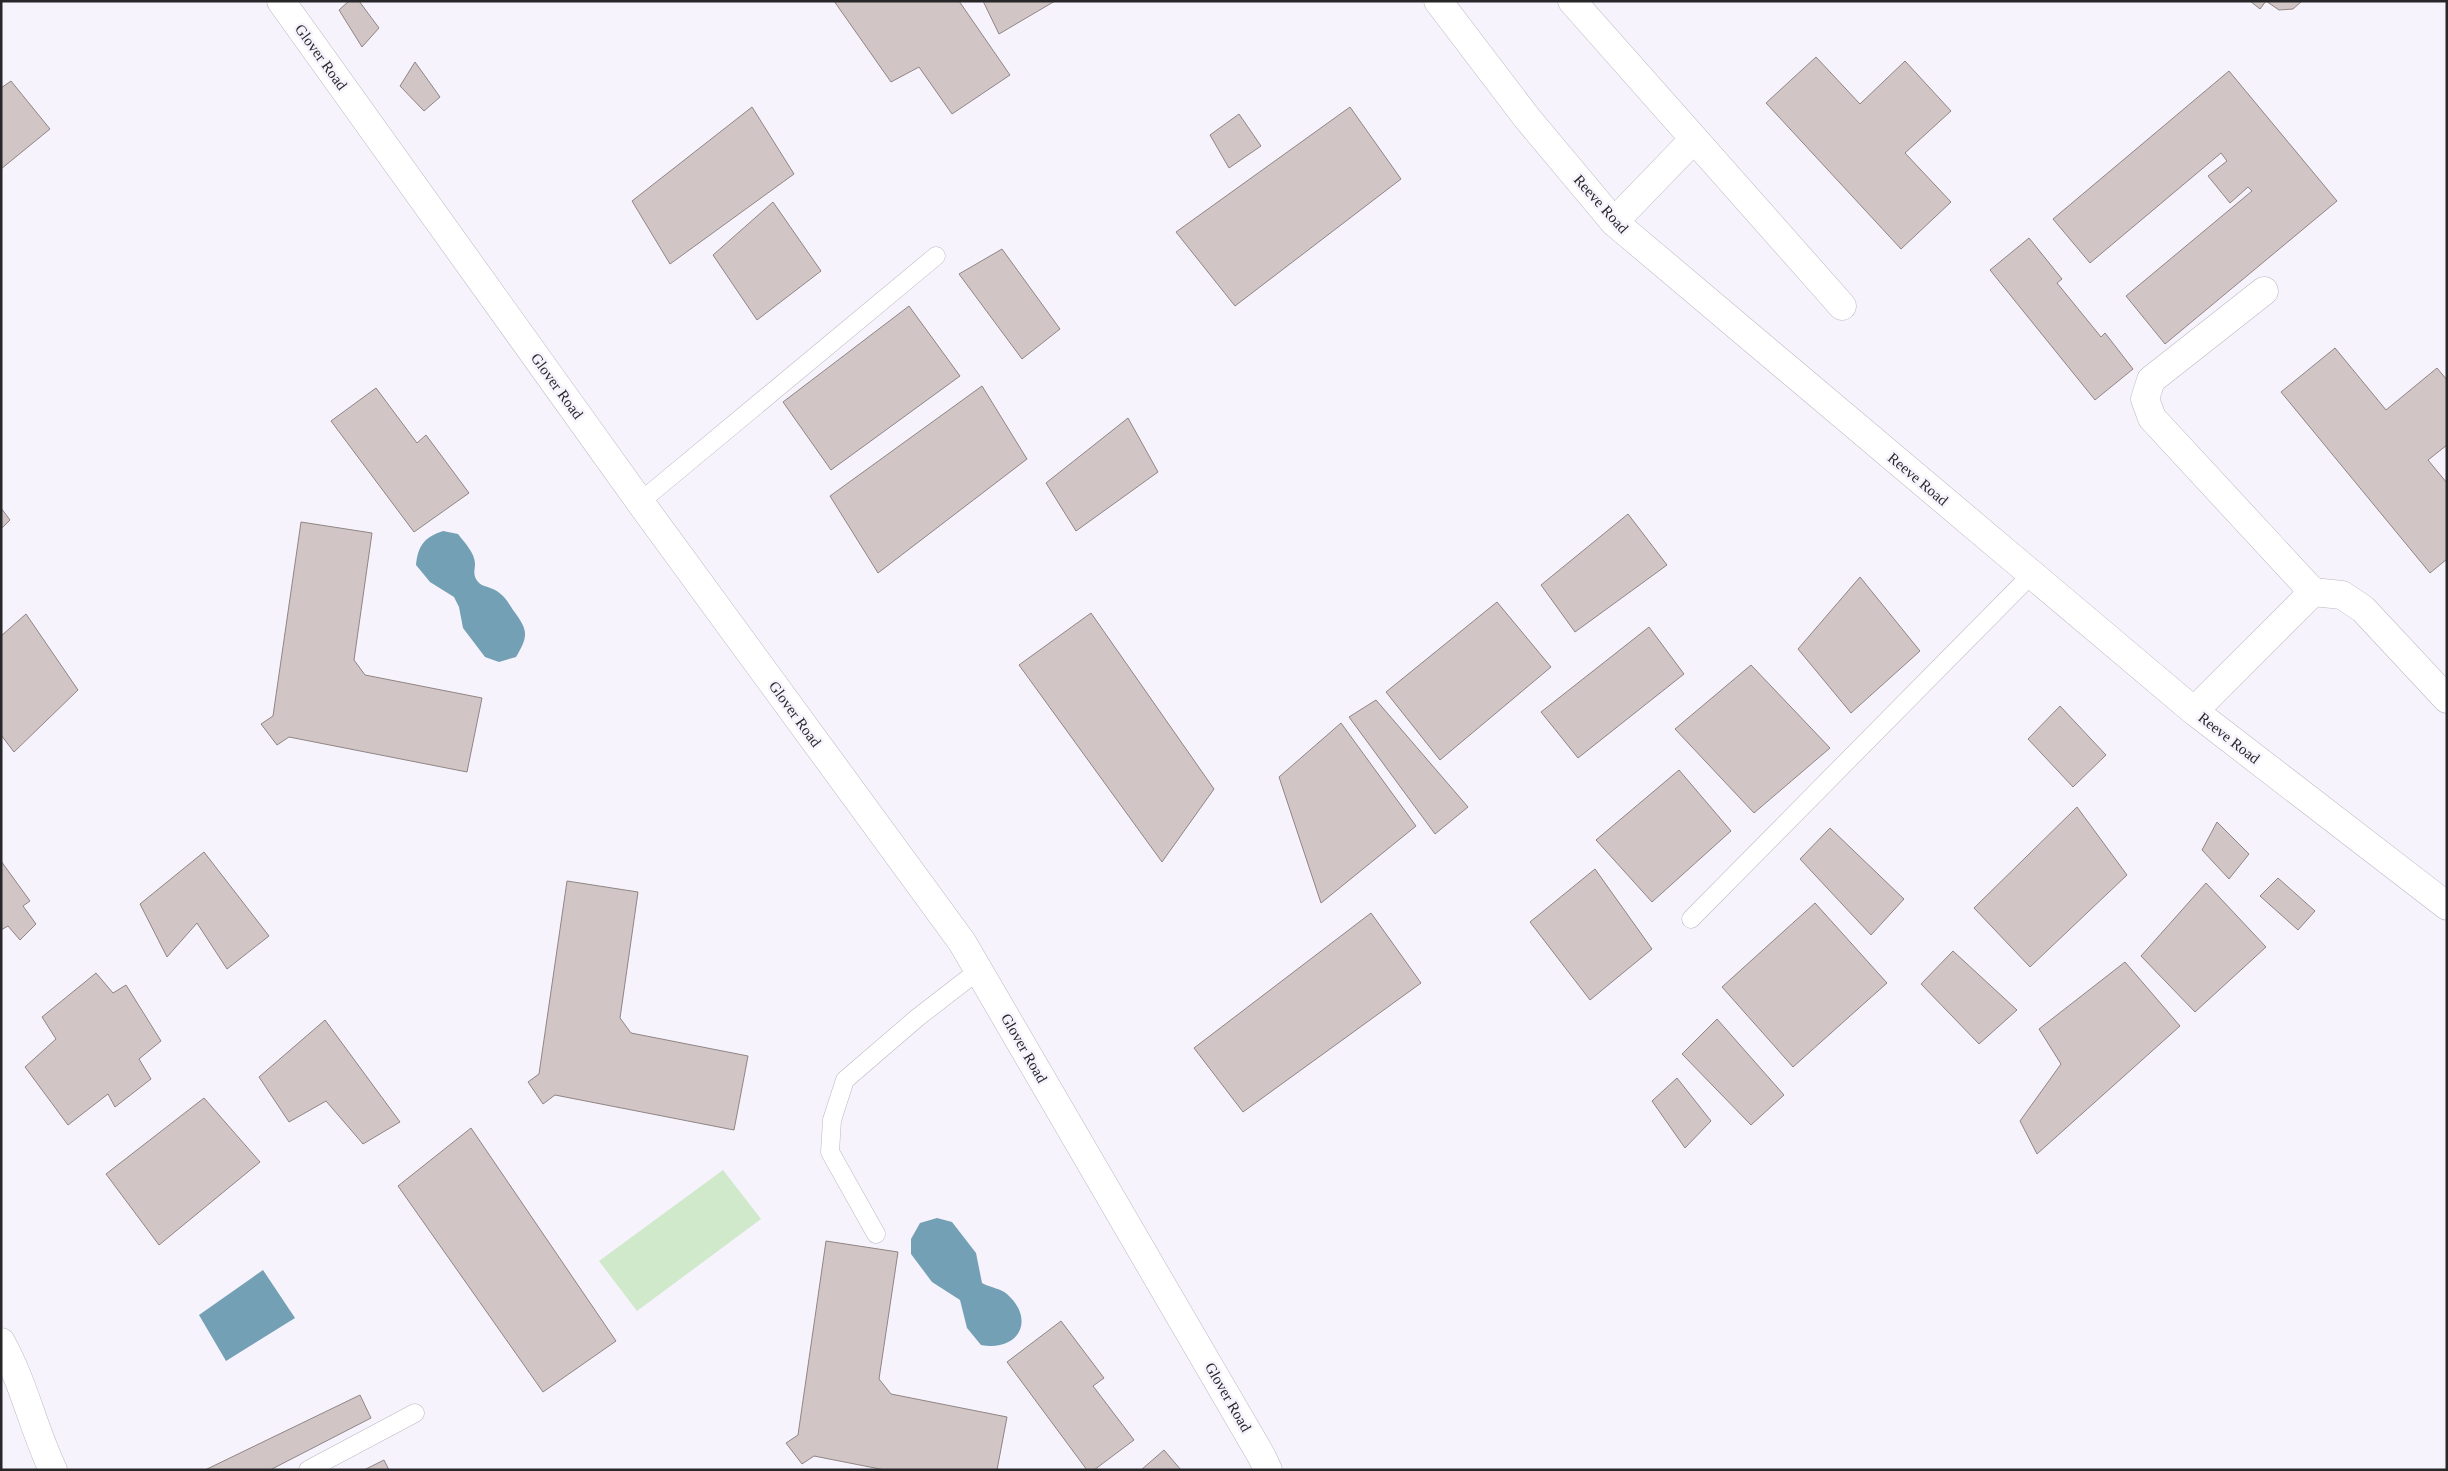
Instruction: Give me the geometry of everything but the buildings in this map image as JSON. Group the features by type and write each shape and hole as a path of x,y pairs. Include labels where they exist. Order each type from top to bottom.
{"street":[{"name":"Glover Road","path":"282,1 640,502 962,942 1272,1465"},
{"name":"Reeve Road","path":"1438,1 1527,118 1614,222 2194,711 2447,906"},
{"path":"1572,1 1842,306"},
{"path":"1614,222 1694,139"},
{"path":"2264,291 2151,380 2145,399 2152,418 2312,592 2342,595 2363,609 2447,700"},
{"path":"2194,711 2312,592"},
{"path":"1,1342 14,1365 43,1449 53,1470"}],"lane":[{"path":"640,502 936,256"},
{"path":"1691,919 2032,574"},
{"path":"876,1234 830,1152 832,1120 845,1080 917,1018 979,970"},
{"path":"308,1470 415,1414"}],"green space":[{"path":"723,1170 761,1219 637,1311 599,1261"}],"water":[{"path":"443,531 458,534 469,548 475,560 475,575 478,582 501,594 522,623 525,638 516,657 499,662 485,657 463,628 459,607 454,597 430,582 416,565 421,547 427,539"},
{"path":"937,1218 952,1222 976,1253 982,1283 1004,1292 1016,1304 1021,1314 1021,1324 1019,1332 1013,1339 1004,1344 994,1346 981,1345 967,1328 960,1300 932,1282 911,1254 911,1239 920,1223"},
{"path":"263,1270 295,1318 226,1361 199,1315"}]}
